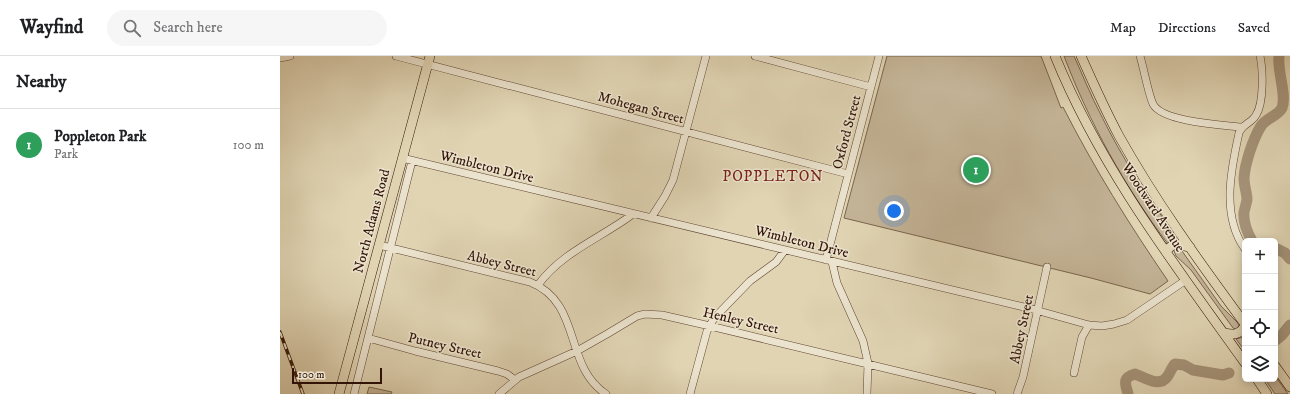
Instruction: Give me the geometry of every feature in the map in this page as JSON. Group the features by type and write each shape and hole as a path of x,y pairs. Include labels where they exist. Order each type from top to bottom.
{"main road":[{"name":"Woodward Avenue","path":"1056,56 1067,85 1111,168 1137,210 1242,359"},
{"name":"Woodward Avenue","path":"1082,56 1096,91 1118,135 1141,174 1242,321"},
{"name":"North Adams Road","path":"340,392 428,60"},
{"path":"1166,252 1174,244 1190,246"},
{"path":"1224,333 1236,334 1242,330"},
{"path":"1278,370 1290,387"},
{"path":"1259,382 1267,394"}],"street":[{"path":"280,58 290,56"},
{"name":"Mohegan Street","path":"396,56 428,60 686,132 848,174"},
{"path":"651,218 672,184 706,56"},
{"path":"755,56 871,87"},
{"name":"Oxford Street","path":"867,394 868,363 863,341 837,283 829,261 848,174 879,56"},
{"path":"1140,56 1153,104 1158,110 1169,115 1195,122 1241,127 1254,118 1260,107 1262,72 1260,56"},
{"path":"1241,127 1230,190 1230,200 1234,229 1242,244"},
{"name":"Wimbleton Drive","path":"402,158 1038,311 1089,325 1108,326 1123,322 1186,280"},
{"path":"354,394 412,161"},
{"path":"538,285 546,274 557,264 633,214"},
{"name":"Abbey Street","path":"379,245 538,285 550,294 562,308 577,351 588,376 597,388 606,394"},
{"path":"690,394 710,326 719,313 757,276 776,262 785,250"},
{"name":"Abbey Street","path":"1016,394 1023,377 1047,267"},
{"name":"Henley Street","path":"500,394 515,380 577,351 637,316 645,314 662,315 710,326 992,394"},
{"path":"1074,373 1082,336 1089,325"},
{"name":"Putney Street","path":"368,338 498,370 515,380"}],"shaded area":[{"path":"887,56 1041,56 1061,108 1063,107 1112,196 1168,281 1150,294 1091,278 844,218"},
{"path":"1064,56 1074,56 1094,101 1127,163 1177,238 1168,244 1137,200 1109,153 1085,105"},
{"path":"1176,249 1182,251 1221,306 1237,322 1240,327 1237,330 1233,328 1191,270 1176,256 1174,251"},
{"path":"1242,337 1242,347 1236,339"},
{"path":"1278,380 1288,394 1275,394 1267,382 1278,382"},
{"path":"369,387 392,392 391,394 367,394"}],"waterway":[{"path":"1250,238 1244,219 1247,200 1244,178 1252,144 1258,131 1263,123 1278,113 1282,108 1283,90 1279,69 1279,56"},
{"path":"1278,250 1285,253 1290,259"},
{"path":"1278,338 1290,325"},
{"path":"1128,394 1126,380 1131,376 1135,374 1151,381 1160,382 1167,377 1175,364 1184,365 1193,370 1223,375 1229,373"}],"railway":[{"path":"280,332 303,394"}],"place":[{"name":"Poppleton Park","path":"976,170"}],"district":[{"name":"POPPLETON","path":"773,176"}]}
